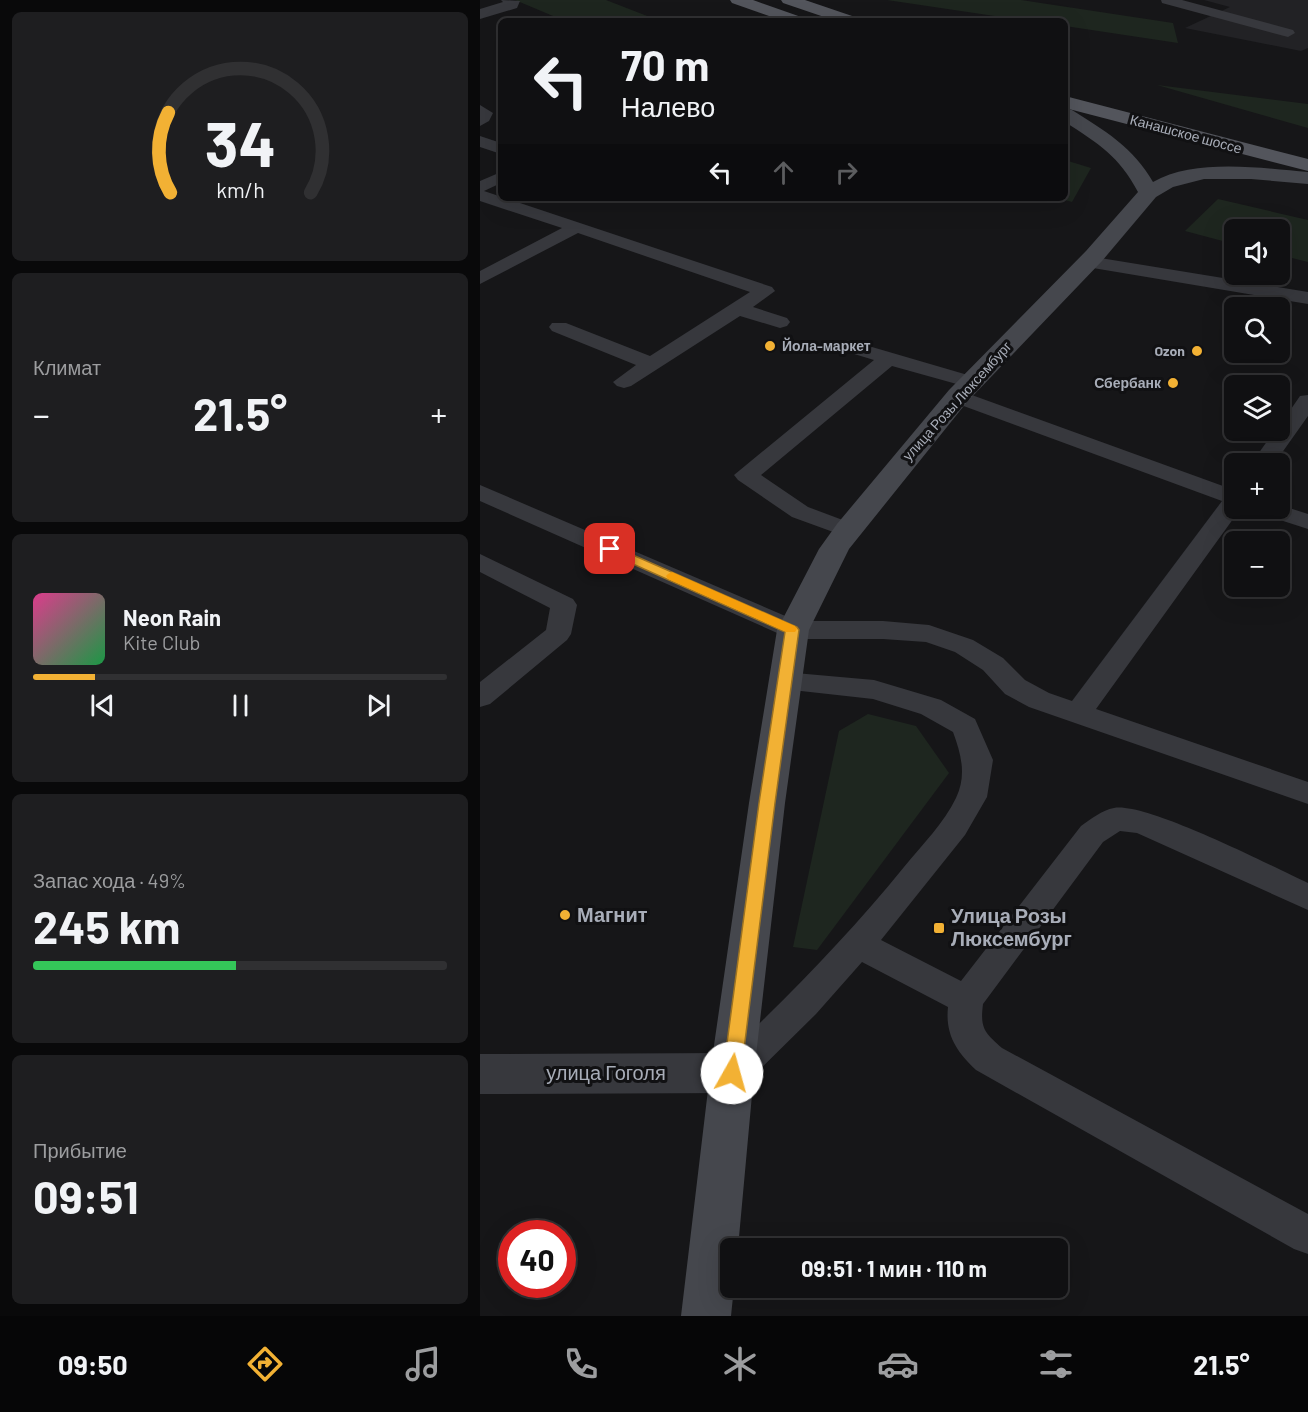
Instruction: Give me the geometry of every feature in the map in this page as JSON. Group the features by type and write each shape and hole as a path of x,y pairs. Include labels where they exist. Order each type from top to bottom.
{"main road":[{"path":"738,0 789,18"},
{"path":"789,0 843,18"},
{"name":"Канашское шоссе","path":"1068,85 1274,137"},
{"name":"Канашское шоссе","path":"1068,103 1308,165"}],"street":[{"path":"480,14 511,5 512,1 509,0"},
{"path":"1068,116 1108,141 1135,167 1149,193 1166,183 1204,173 1251,173 1308,178"},
{"name":"улица Розы Люксембург","path":"706,1316 732,1073 792,630 834,549 847,530 965,389 1088,262 1149,193"},
{"name":"улица Гоголя","path":"480,1074 732,1073"}],"lane":[{"path":"1167,0 1288,33"},
{"path":"480,110 485,113 484,118 480,121"},
{"path":"480,141 498,148"},
{"path":"480,187 498,178"},
{"path":"480,195 498,201"},
{"path":"498,201 765,291 624,382"},
{"path":"480,278 577,227"},
{"path":"1088,262 1308,298"},
{"path":"740,309 780,322"},
{"path":"559,327 652,364"},
{"path":"848,346 889,358 1224,496"},
{"path":"847,530 800,512 746,475 889,358"},
{"path":"1270,453 1308,401"},
{"path":"480,492 792,630 882,630 929,634 964,646 993,664 1015,687 1039,700 1308,793"},
{"path":"1077,714 1224,514"},
{"path":"1290,516 1308,522"},
{"path":"480,562 564,605 558,634 480,697"},
{"path":"732,1073 804,1004 891,906 954,827 972,797 978,760 964,726 931,707 874,690 784,681"},
{"path":"1308,897 1142,822 1115,819 1092,834 966,1000 963,1024 969,1042 989,1059 1308,1235"},
{"path":"857,944 966,1000"}],"shaded area":[{"path":"515,0 606,0 652,18 558,18"},
{"path":"887,0 1021,0 1173,23 1178,43 1068,26 1068,18 1008,18"},
{"path":"1204,0 1308,0 1308,48 1301,51 1185,28 1230,7"},
{"path":"1157,85 1308,104 1308,128"},
{"path":"1068,161 1091,168 1072,202 1068,201"},
{"path":"1218,199 1308,220 1308,262 1290,258 1290,219 1224,219 1224,241 1185,231"},
{"path":"868,714 916,726 949,773 817,950 793,947 839,731"}],"slow traffic":[{"path":"672,576 790,629"}],"place":[{"name":"Йола-маркет","path":"770,346"},
{"name":"Ozon","path":"1197,351"},
{"name":"Сбербанк","path":"1173,383"},
{"name":"Магнит","path":"565,915"},
{"name":"Улица Розы Люксембург","path":"939,928"}],"route":[{"path":"610,549 792,630 732,1073"}]}
